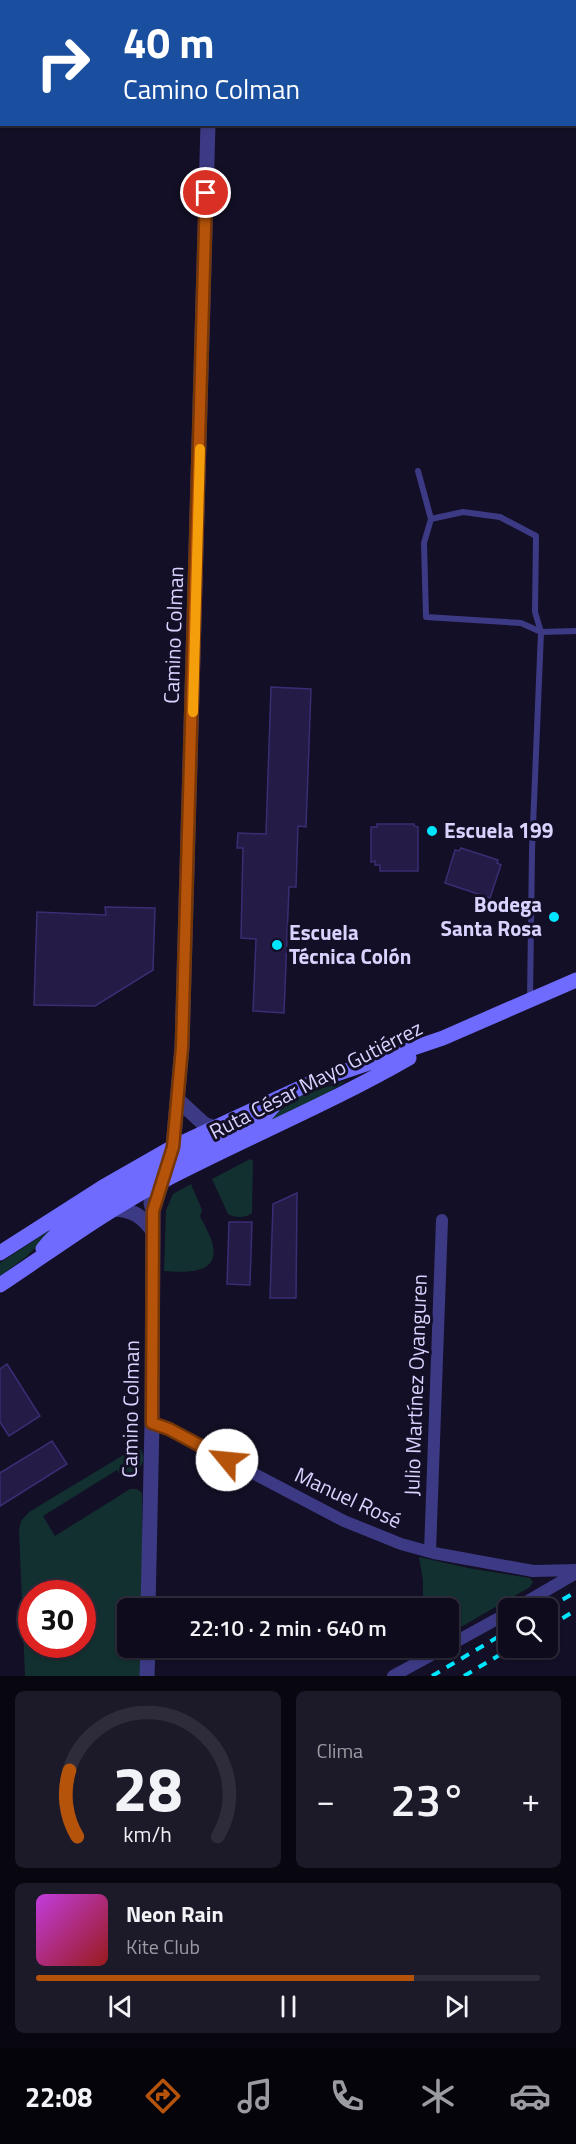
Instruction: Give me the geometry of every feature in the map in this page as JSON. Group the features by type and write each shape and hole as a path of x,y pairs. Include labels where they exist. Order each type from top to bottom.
{"main road":[{"name":"Ruta César Mayo Gutiérrez","path":"139,1187 162,1181 180,1158 214,1128 313,1082 443,1038 576,980"},
{"name":"Ruta César Mayo Gutiérrez","path":"0,1253 114,1180 180,1158 381,1074 443,1038"},
{"path":"0,1285 114,1209 159,1166 263,1118 282,1096"},
{"path":"32,1264 48,1242 61,1230 139,1187"}],"street":[{"name":"Camino Colman","path":"153,1211 162,1181 180,1158 178,1100 189,861 208,126"},
{"path":"178,1100 204,1124 214,1128"},
{"path":"114,1180 125,1179 139,1187"},
{"name":"Camino Colman","path":"139,1187 151,1203 153,1211 148,1598"},
{"path":"114,1209 128,1209 135,1212 153,1230"},
{"name":"Julio Martínez Oyanguren","path":"430,1552 442,1220"},
{"name":"Manuel Rosé","path":"152,1423 169,1429 364,1530 401,1544 430,1552 533,1571 576,1571"},
{"path":"532,1598 576,1571"},
{"path":"459,1640 498,1618"},
{"path":"147,1676 148,1658"},
{"path":"393,1676 425,1658"}],"lane":[{"path":"418,471 431,519 424,543 426,618 521,623 541,632 576,631"},
{"path":"431,519 463,512 500,517 536,536 535,612 541,632 532,851 530,1000"}],"green space":[{"path":"346,1081 317,1100 221,1143 266,1121 298,1097"},
{"path":"250,1159 253,1161 252,1213 244,1217 237,1217 228,1214 212,1179"},
{"path":"191,1184 202,1210 200,1216 212,1242 213,1256 210,1263 198,1270 164,1271 166,1210 173,1194"},
{"path":"106,1193 45,1238 26,1257 0,1276 0,1263"},
{"path":"135,1448 141,1450 143,1460 140,1468 123,1479 117,1470 43,1516 55,1536 130,1489 137,1489 142,1493 142,1598 117,1598 117,1658 141,1658 140,1676 25,1676 24,1658 96,1658 96,1580 21,1580 19,1530 21,1521 29,1512"},
{"path":"419,1557 530,1578 533,1582 530,1587 511,1598 498,1598 498,1606 459,1628 459,1598 423,1598"}],"building":[{"path":"271,687 311,689 306,827 298,826 296,887 289,887 284,1013 253,1011 256,939 241,938 243,848 237,848 238,833 266,834"},
{"path":"377,824 414,824 418,827 418,871 380,871 380,865 375,865 375,861 371,862 371,827 377,827"},
{"path":"461,848 498,860 497,863 501,865 490,898 445,883 455,850 459,851"},
{"path":"105,907 155,908 153,970 95,1006 34,1005 37,912 106,915"},
{"path":"297,1193 296,1298 270,1298 273,1204"},
{"path":"229,1222 252,1222 250,1285 227,1284"},
{"path":"7,1364 40,1416 9,1436 0,1422 0,1369"},
{"path":"52,1441 67,1464 0,1506 0,1473"}],"railway":[{"path":"558,1602 576,1592"},
{"path":"558,1621 576,1610"},
{"path":"432,1676 498,1637"},
{"path":"464,1676 498,1656"}],"slow traffic":[{"path":"193,712 200,449"}],"place":[{"name":"Escuela 199","path":"432,831"},
{"name":"Bodega Santa Rosa","path":"554,917"},
{"name":"Escuela Técnica Colón","path":"277,945"}],"route":[{"path":"206,193 182,1047 173,1147 153,1211 152,1423 169,1429 227,1460"}]}
